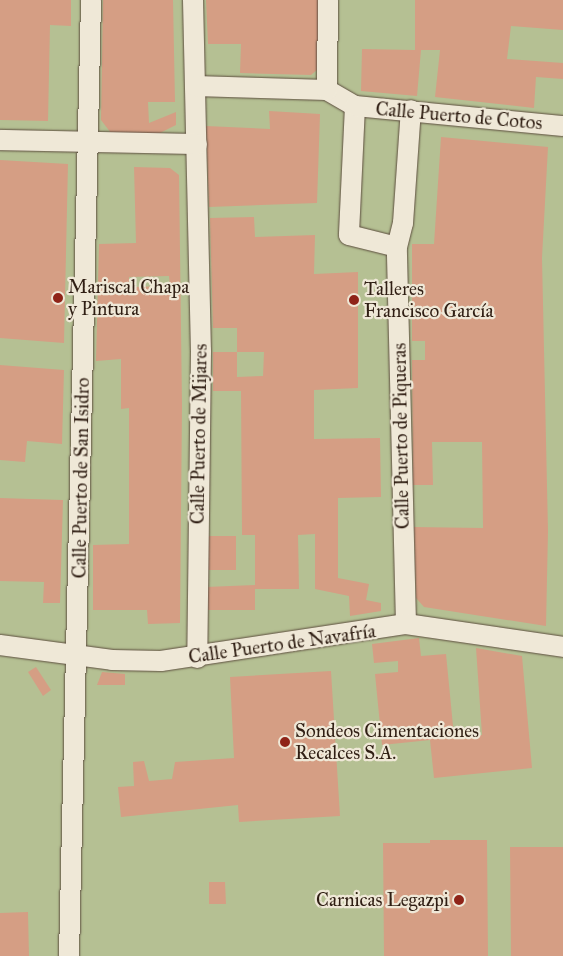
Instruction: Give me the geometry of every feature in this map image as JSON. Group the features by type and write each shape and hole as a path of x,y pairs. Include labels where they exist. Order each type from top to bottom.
{"street":[{"name":"Calle Puerto de San Isidro","path":"69,956 91,0"},
{"name":"Calle Puerto de Mijares","path":"193,0 201,350 196,658"},
{"path":"327,90 328,0"},
{"path":"195,86 327,90 355,106 349,235 397,247"},
{"name":"Calle Puerto de Cotos","path":"355,106 563,126"},
{"name":"Calle Puerto de Piqueras","path":"406,624 397,247 402,223 411,110"},
{"path":"0,140 88,144 196,144"},
{"name":"Calle Puerto de Navafría","path":"0,645 112,660 196,658 406,624 563,647"}],"green space":[{"path":"0,0 563,0 563,956 0,956"}],"building":[{"path":"0,0 71,0 71,26 50,25 48,121 0,120"},
{"path":"103,0 173,0 175,102 148,102 149,123 176,112 176,125 158,134 111,133 101,120"},
{"path":"206,0 319,0 318,69 311,75 240,73 241,44 208,44"},
{"path":"415,0 563,0 563,30 511,26 507,59 563,63 563,79 536,77 534,108 435,97 440,50 421,50 417,96 361,91 362,49 415,50"},
{"path":"269,111 320,114 317,203 209,207 206,126 270,129"},
{"path":"441,137 548,147 542,258 548,531 546,626 424,607 416,598 414,527 483,528 482,442 432,442 433,485 413,485 412,360 425,360 425,341 412,341 412,244 434,244"},
{"path":"0,160 68,164 64,343 0,338"},
{"path":"134,167 170,168 179,175 182,405 180,623 148,624 147,610 93,610 93,545 129,544 129,408 121,409 121,359 96,361 99,244 136,243","holes":["169,276 170,286 129,287 129,277"]},
{"path":"254,217 255,237 315,235 314,274 358,272 358,388 314,390 314,439 380,438 381,497 338,498 338,578 369,584 366,600 381,603 381,611 350,616 349,596 315,589 315,534 298,535 299,589 255,589 255,610 206,610 206,587 255,585 255,535 242,535 241,391 213,391 213,352 237,352 237,328 213,328 210,218","holes":["237,352 264,352 263,376 237,377"]},
{"path":"0,365 64,370 62,444 27,441 25,462 0,460"},
{"path":"0,498 63,500 60,603 43,603 44,582 0,581"},
{"path":"206,536 236,536 236,570 206,570"},
{"path":"419,638 421,656 446,654 454,736 482,735 476,648 522,656 532,768 434,778 430,740 382,745 375,674 398,672 398,661 374,663 372,644"},
{"path":"36,667 51,690 43,696 28,672"},
{"name":"Sondeos Cimentaciones Recalces S.A.","path":"331,671 340,816 239,822 238,805 121,817 118,787 134,786 133,762 144,761 149,781 172,779 175,762 234,758 230,677"},
{"path":"102,672 125,674 125,685 97,685"},
{"path":"430,840 487,840 488,956 384,956 383,843 430,843"},
{"path":"510,847 563,847 563,956 511,956"},
{"path":"209,882 225,882 226,904 209,904"},
{"path":"28,912 29,956 0,956 0,913"}],"place":[{"name":"Mariscal Chapa y Pintura","path":"58,298"},
{"name":"Talleres Francisco García","path":"354,300"},
{"name":"Sondeos Cimentaciones Recalces S.A.","path":"285,742"},
{"name":"Carnicas Legazpi","path":"459,900"}]}
